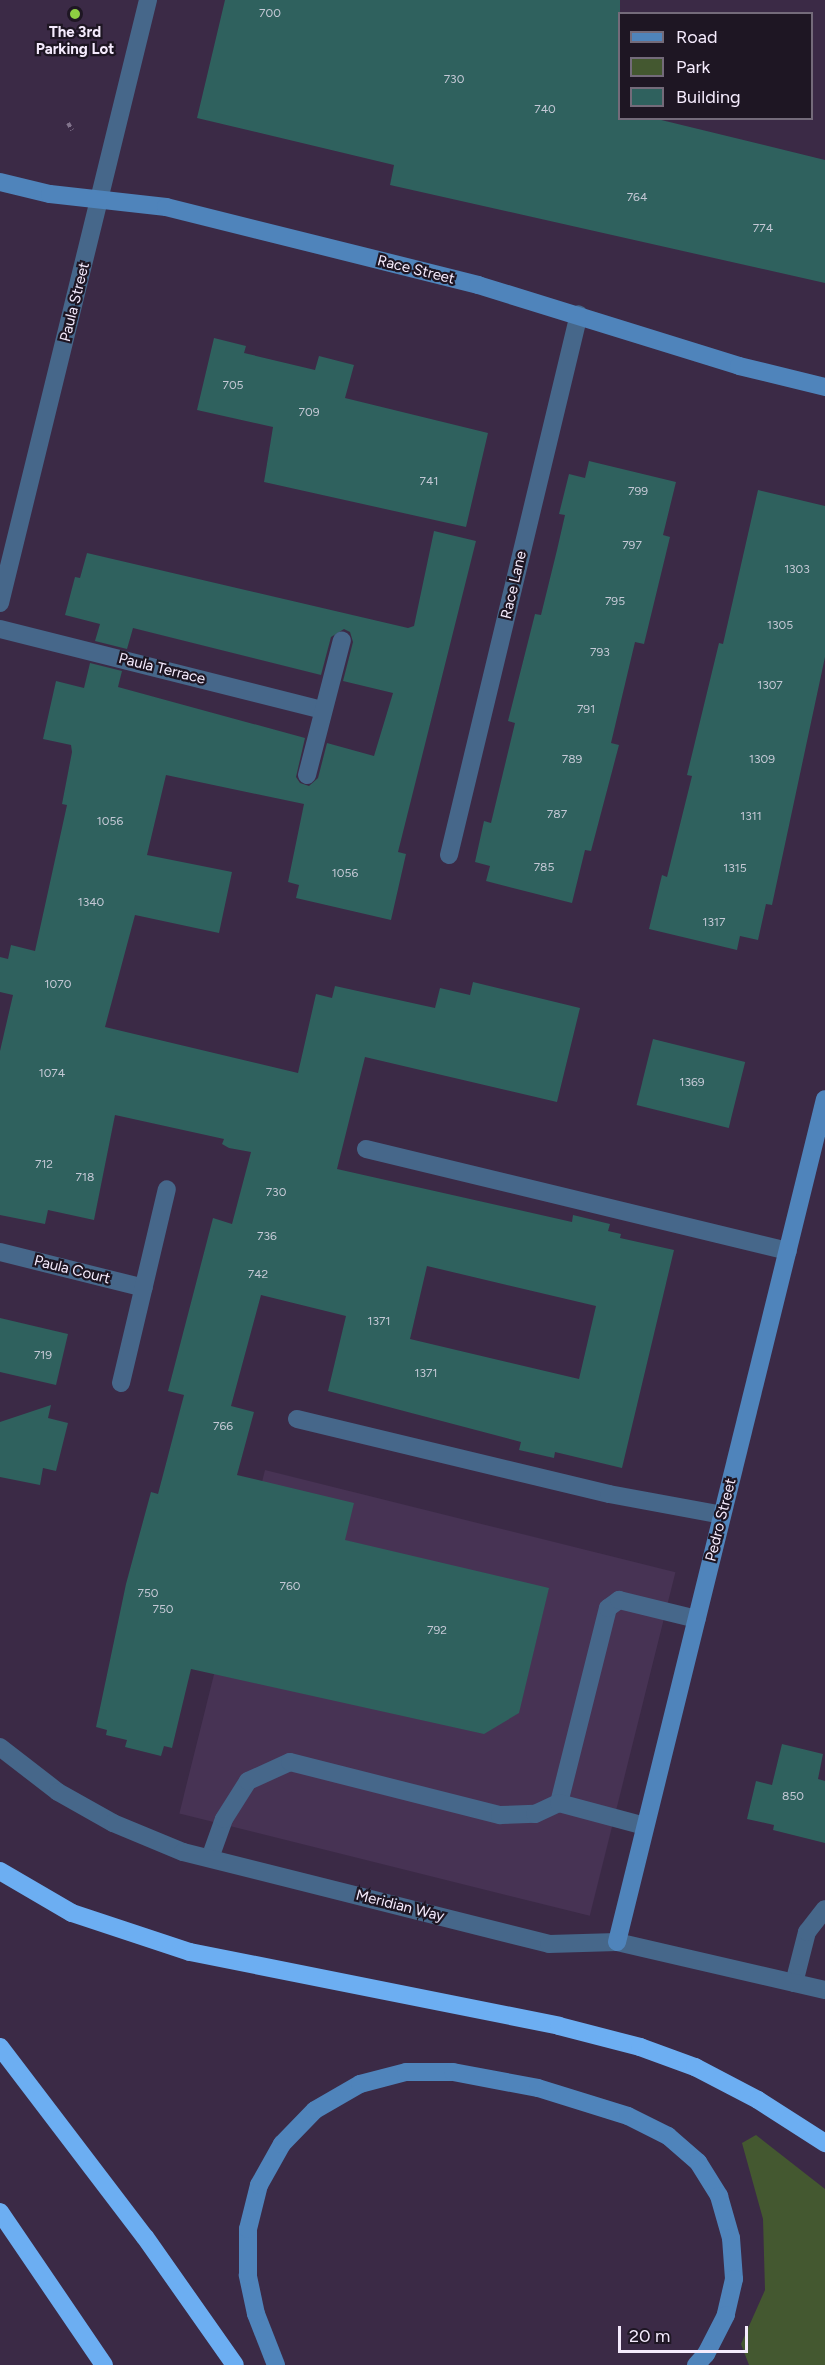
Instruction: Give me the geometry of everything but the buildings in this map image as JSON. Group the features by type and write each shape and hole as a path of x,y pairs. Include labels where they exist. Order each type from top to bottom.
{"highway":[{"path":"0,1871 72,1913 190,1952 559,2026 640,2047 705,2072 758,2100 825,2143"},
{"path":"0,2047 145,2237 235,2365"},
{"path":"0,2212 104,2365"}],"street":[{"name":"Paula Street","path":"0,603 148,0"},
{"name":"Race Street","path":"0,182 50,194 166,207 579,314 739,366 825,387"},
{"name":"Race Lane","path":"449,855 579,314"},
{"name":"Paula Terrace","path":"0,629 323,710"},
{"path":"307,775 342,640"},
{"name":"Pedro Street","path":"617,1942 825,1099"},
{"path":"366,1149 788,1251"},
{"path":"121,1383 167,1189"},
{"name":"Paula Court","path":"0,1252 144,1288"},
{"path":"297,1419 609,1494 722,1515"},
{"path":"559,1803 608,1608 619,1600 697,1619"},
{"name":"Meridian Way","path":"0,1747 58,1792 113,1822 183,1852 549,1944 617,1942 825,1990"},
{"path":"210,1857 224,1820 248,1781 290,1762 500,1815 535,1814 559,1803 645,1826"},
{"path":"794,1983 807,1932 825,1909"},
{"path":"276,2365 256,2314 248,2275 248,2229 259,2185 282,2144 315,2110 360,2084 406,2072 453,2072 538,2088 628,2116 669,2136 698,2162 722,2206 731,2238 734,2279 726,2315 706,2354 696,2365"}],"path":[{"path":"68,123 72,130"}],"shaded area":[{"path":"265,1470 675,1572 590,1916 179,1813"}],"green space":[{"path":"756,2135 825,2189 825,2365 749,2365 741,2344 765,2290 763,2219 742,2143"}],"place":[{"name":"The 3rd Parking Lot","path":"75,14"}]}
